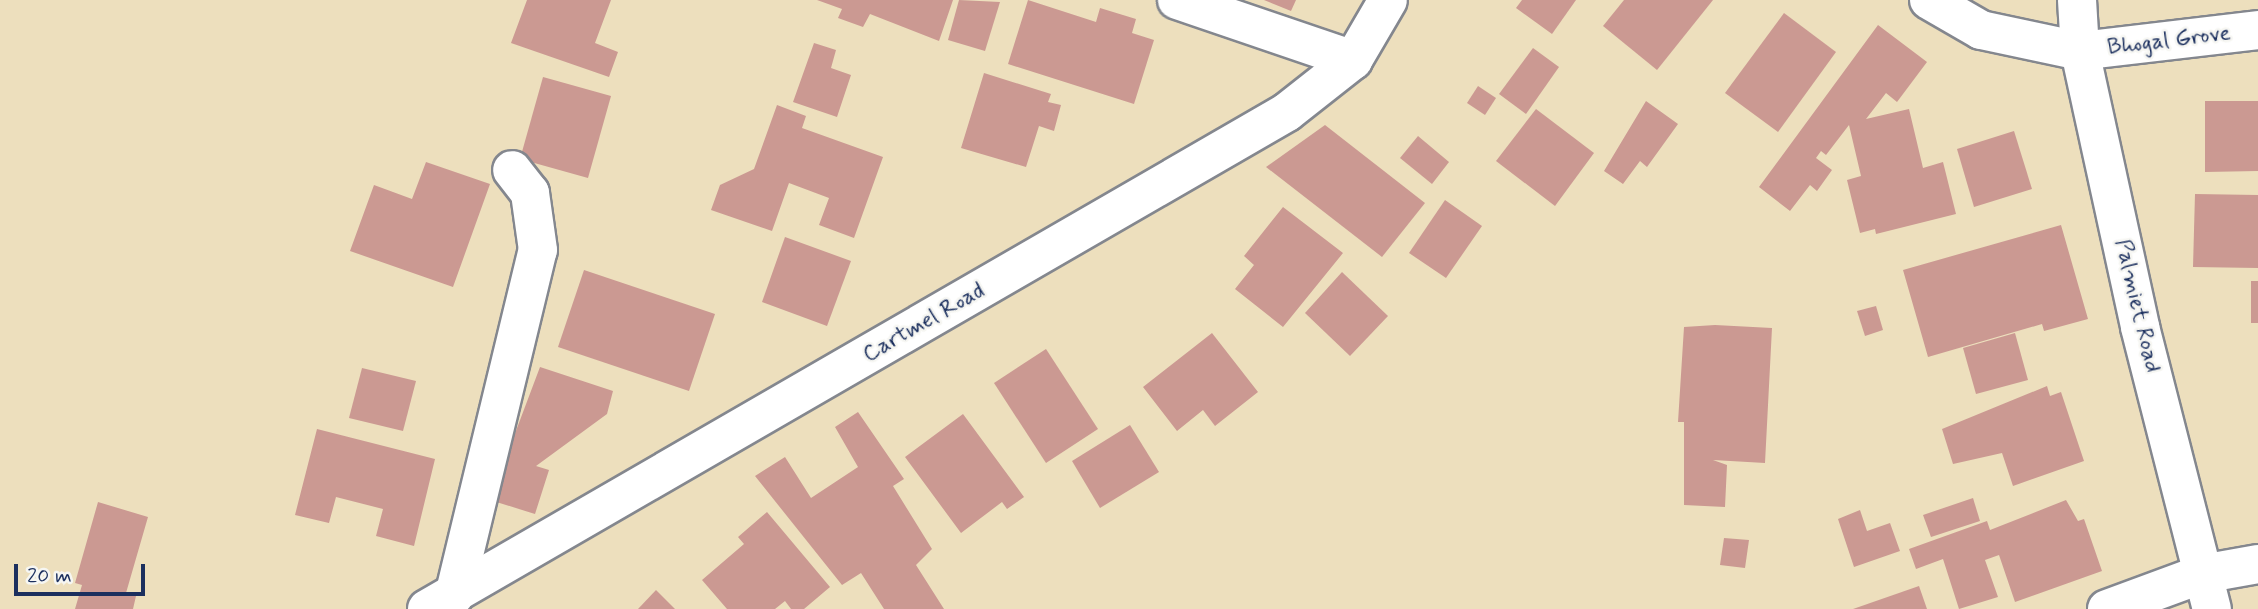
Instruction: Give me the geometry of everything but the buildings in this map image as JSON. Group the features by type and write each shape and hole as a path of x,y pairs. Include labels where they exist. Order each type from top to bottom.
{"street":[{"path":"1177,0 1353,60"},
{"name":"Cartmel Road","path":"441,603 1287,112 1353,60 1388,0"},
{"name":"Bhogal Grove","path":"1929,0 1980,30 2080,51 2258,30"},
{"name":"Palmiet Road","path":"2077,0 2080,51 2207,591"},
{"path":"441,603 538,250 530,193 512,170"},
{"path":"2207,591 2258,564"},
{"path":"2107,609 2207,591 2258,589"}]}
